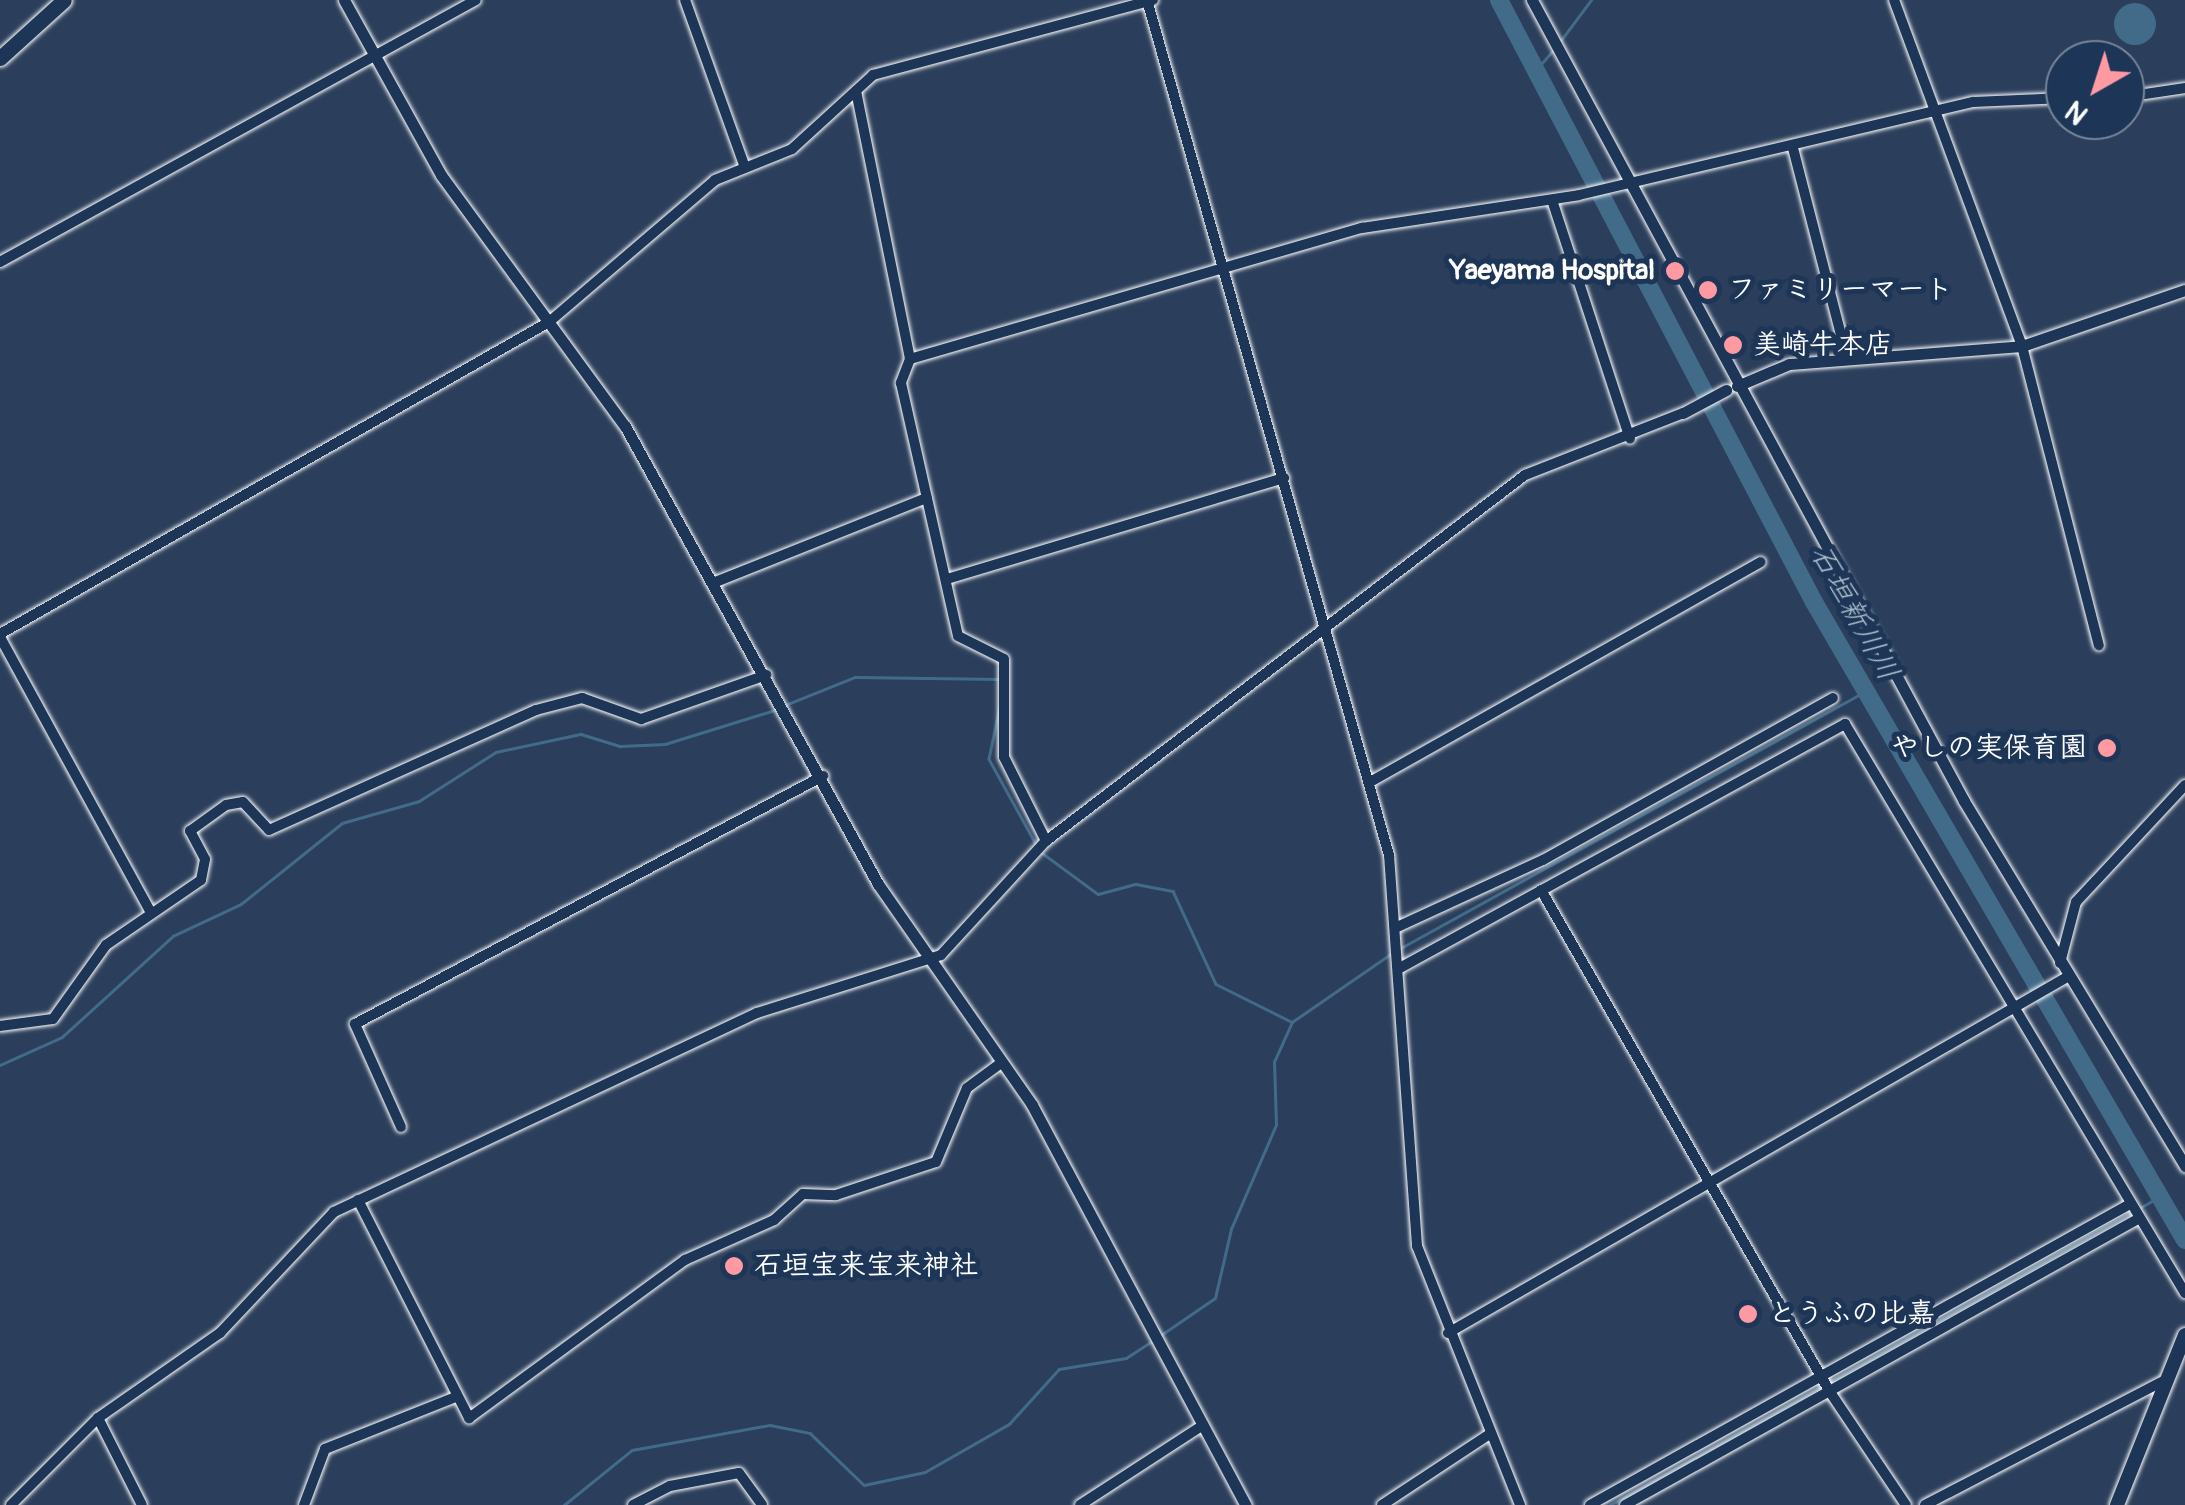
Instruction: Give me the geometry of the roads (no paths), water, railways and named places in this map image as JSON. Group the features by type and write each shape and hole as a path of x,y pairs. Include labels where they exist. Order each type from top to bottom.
{"main road":[{"path":"0,58 64,0"},
{"path":"2117,1505 2185,1335"}],"street":[{"path":"344,0 441,176 625,426 926,962 1032,1105 1200,1427 1246,1505"},
{"path":"0,262 476,0"},
{"path":"685,0 745,168"},
{"path":"1532,0 1731,388 2060,964 2185,1166"},
{"path":"1894,0 2022,346 2099,645"},
{"path":"151,913 0,635 549,322 715,180 792,149 856,91 893,66 1150,1 1224,272 1372,780 1395,928 1418,1246 1488,1435 1520,1505"},
{"path":"2145,94 2185,88"},
{"path":"856,91 910,359 901,383 963,644 1004,659 1004,757 1046,841"},
{"path":"910,359 1146,285 1224,272 1362,228 1580,196 1936,112 2045,100"},
{"path":"1792,148 1847,359"},
{"path":"1552,200 1630,439"},
{"path":"11,1505 98,1418 206,1345 334,1212 757,1013 926,962 1046,841 1525,475 1630,439 1788,364 2022,346 2185,290"},
{"path":"947,579 1284,478"},
{"path":"714,583 927,498"},
{"path":"1372,780 1761,562"},
{"path":"0,1026 52,1019 106,945 201,880 205,859 190,831 226,804 243,802 268,830 536,710 582,698 642,719 766,675"},
{"path":"1395,928 1544,860 1834,698"},
{"path":"1398,969 1845,724 2009,1010 2136,1220 2185,1293"},
{"path":"401,1127 356,1024 824,776"},
{"path":"2060,964 2076,902 2185,785"},
{"path":"1541,890 1712,1180 1830,1392 1906,1505"},
{"path":"1448,1333 2068,977"},
{"path":"358,1200 469,1418 685,1260 774,1220 803,1194 836,1195 936,1162 967,1088 1000,1062"},
{"path":"1590,1505 1824,1380 2128,1205"},
{"path":"1625,1505 2136,1220"},
{"path":"1925,1505 2165,1380"},
{"path":"305,1505 325,1449 456,1397"},
{"path":"98,1418 142,1505"},
{"path":"1080,1505 1200,1427"},
{"path":"1382,1505 1488,1435"},
{"path":"633,1505 670,1486 740,1473 762,1505"}],"water":[{"path":"2127,5 2143,5 2154,16 2154,32 2145,42 2122,40 2116,32 2116,16"}],"waterway":[{"name":"石垣新川川","path":"1499,0 1814,602 2185,1240"},
{"path":"1559,43 1591,0"},
{"path":"1535,71 1554,49"},
{"path":"783,706 855,677 999,679"},
{"path":"1399,949 1866,691"},
{"path":"1000,706 989,759 1037,846"},
{"path":"0,1065 62,1037 173,936 241,904 342,823 419,801 496,752 581,734 620,746 665,744 775,710"},
{"path":"1041,852 1098,894 1136,884 1173,891 1216,984 1292,1022"},
{"path":"1161,1335 1215,1298 1231,1229 1276,1125 1274,1062 1292,1022 1392,953"},
{"path":"2138,1209 2159,1197"},
{"path":"1829,1382 2128,1214"},
{"path":"564,1505 632,1450 770,1425 810,1433 864,1485 925,1472 1009,1424 1059,1369 1126,1358 1154,1340"},
{"path":"1610,1505 1822,1386"}],"place":[{"name":"Yaeyama Hospital","path":"1675,271"},
{"name":"ファミリーマート","path":"1708,290"},
{"name":"美崎牛本店","path":"1733,345"},
{"name":"やしの実保育園","path":"2107,748"},
{"name":"石垣宝来宝来神社","path":"734,1266"},
{"name":"とうふの比嘉","path":"1748,1314"}]}
